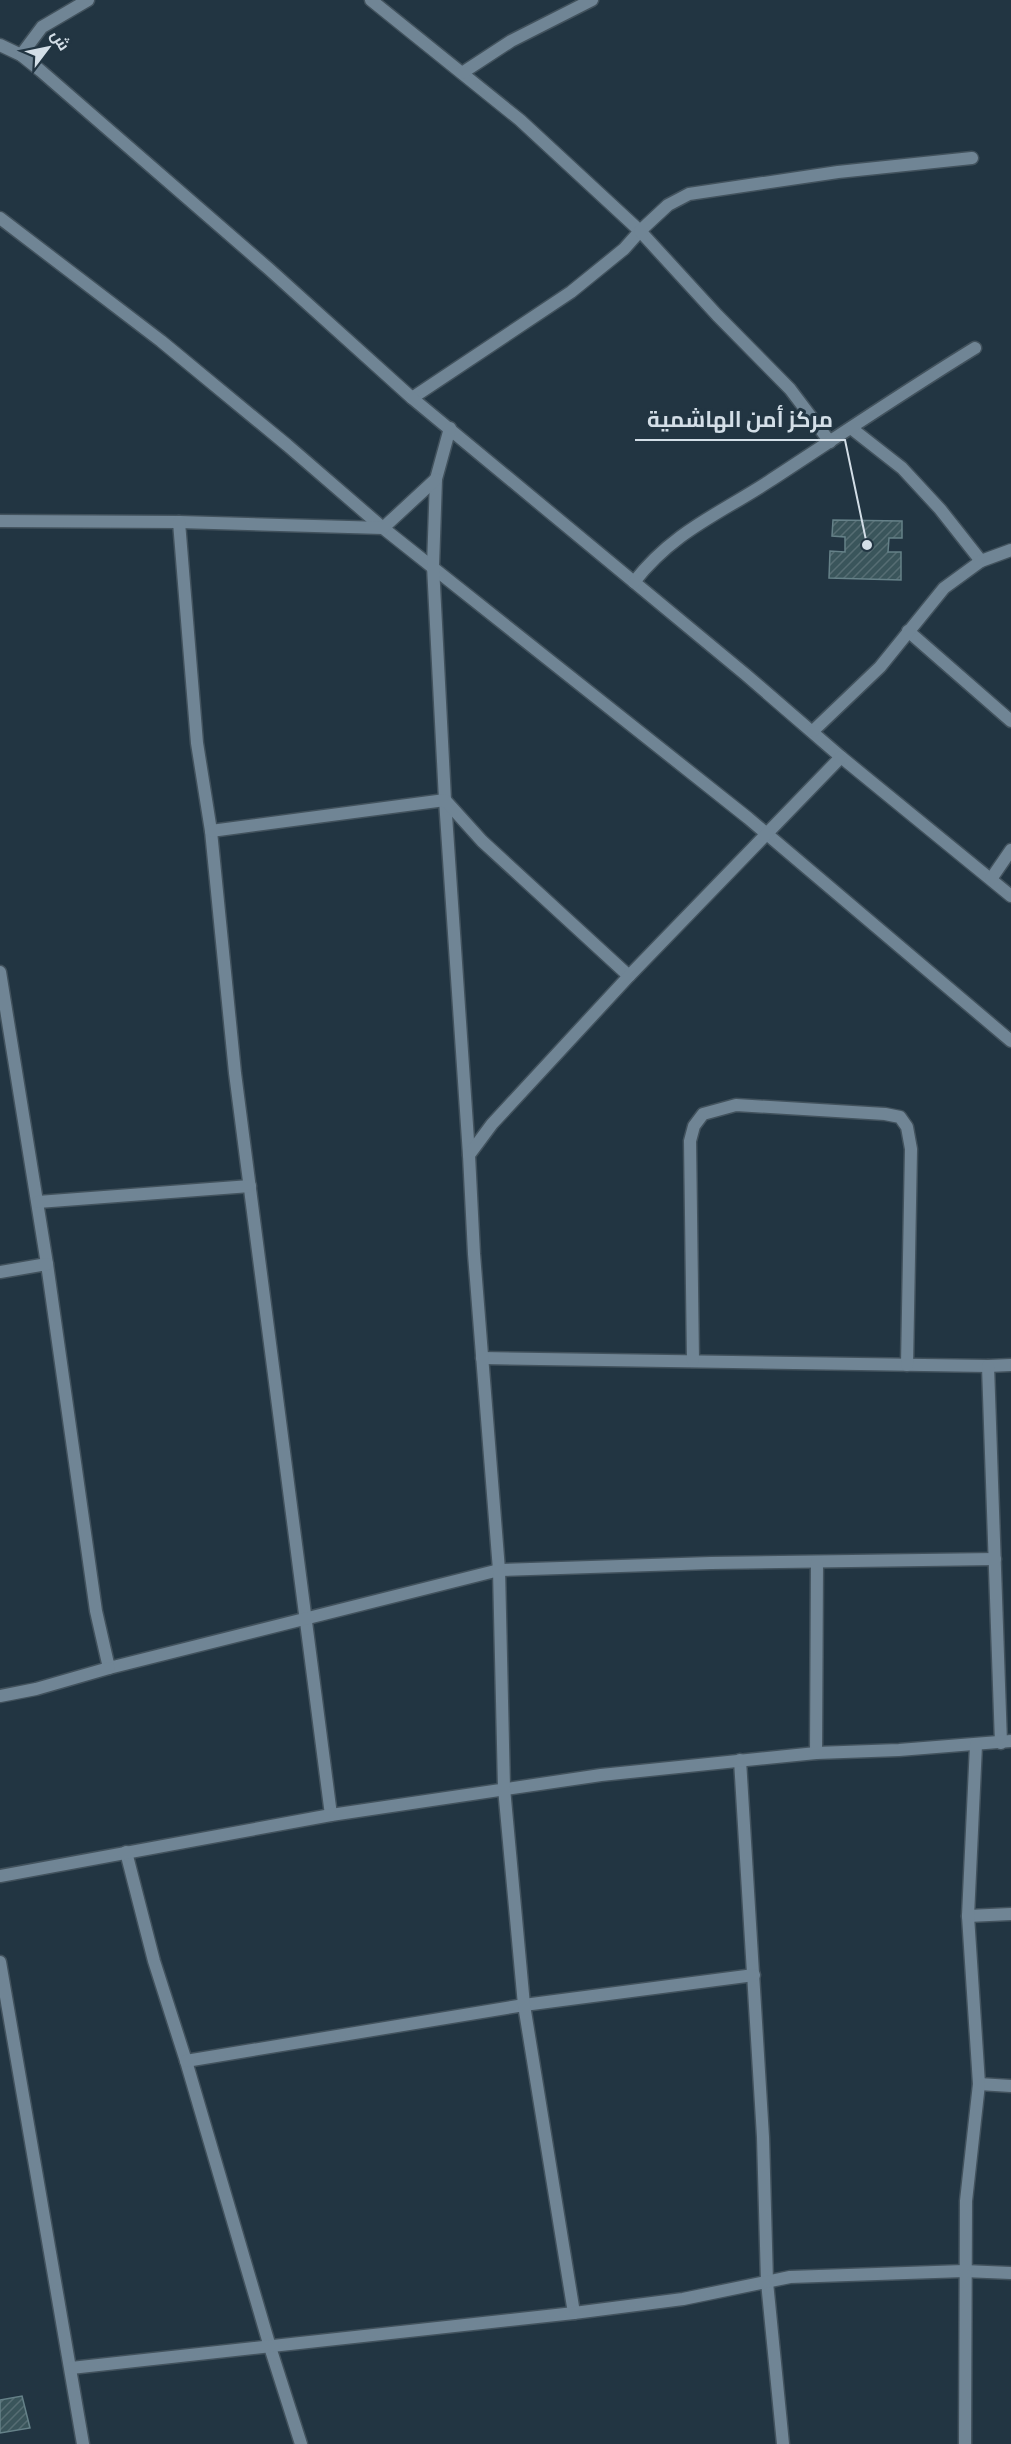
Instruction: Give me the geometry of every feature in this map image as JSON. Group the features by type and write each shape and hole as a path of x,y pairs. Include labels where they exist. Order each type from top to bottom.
{"street":[{"path":"21,56 42,27 88,0"},
{"path":"372,0 520,120 640,231 717,315 790,389 830,442"},
{"path":"462,73 511,41 592,0"},
{"path":"0,45 21,56 84,108 412,398 1011,896"},
{"path":"412,398 571,292 624,249 668,206 689,194 826,173 972,158"},
{"path":"0,219 161,341 383,528 768,834 1011,1041"},
{"path":"634,582 651,560 704,519 745,497 900,394 975,348"},
{"path":"450,428 436,479 433,566 445,800 474,1254 499,1570 504,1788 524,2005 574,2313"},
{"path":"851,428 902,468 940,509 981,561"},
{"path":"0,521 179,522 383,528 436,479"},
{"path":"179,522 197,743 211,831 234,1062 331,1815"},
{"path":"813,732 880,667 944,588 981,561 1011,550"},
{"path":"908,631 1011,721"},
{"path":"469,1155 492,1124 629,976 841,757"},
{"path":"211,831 445,800"},
{"path":"445,800 482,842 629,976"},
{"path":"992,879 1011,850"},
{"path":"0,972 38,1202 96,1611 109,1668"},
{"path":"693,1361 690,1141 694,1126 703,1114 736,1105 885,1114 900,1117 907,1127 911,1149 908,1365"},
{"path":"38,1202 250,1186"},
{"path":"0,1272 47,1264"},
{"path":"482,1358 1011,1365"},
{"path":"0,1876 331,1815 504,1788 816,1753 1006,1742 995,1559 988,1366"},
{"path":"0,1696 36,1689 109,1668 499,1570 995,1559"},
{"path":"816,1753 817,1562"},
{"path":"965,2444 966,2201 979,2084 968,1916 976,1745"},
{"path":"740,1760 763,2137 767,2282 783,2444"},
{"path":"126,1852 153,1961 186,2061 270,2347 302,2444"},
{"path":"968,1916 1011,1914"},
{"path":"0,1962 83,2444"},
{"path":"186,2061 524,2005 754,1975"},
{"path":"979,2084 1011,2086"},
{"path":"71,2368 574,2313 683,2298 790,2277 964,2271 1011,2273"}],"building":[{"path":"833,520 902,521 902,538 889,538 888,552 901,552 901,580 829,578 830,551 845,552 845,537 832,536"},
{"path":"22,2396 30,2428 0,2433 0,2400"}],"place":[{"name":"مركز أمن الهاشمية","path":"867,545"}]}
